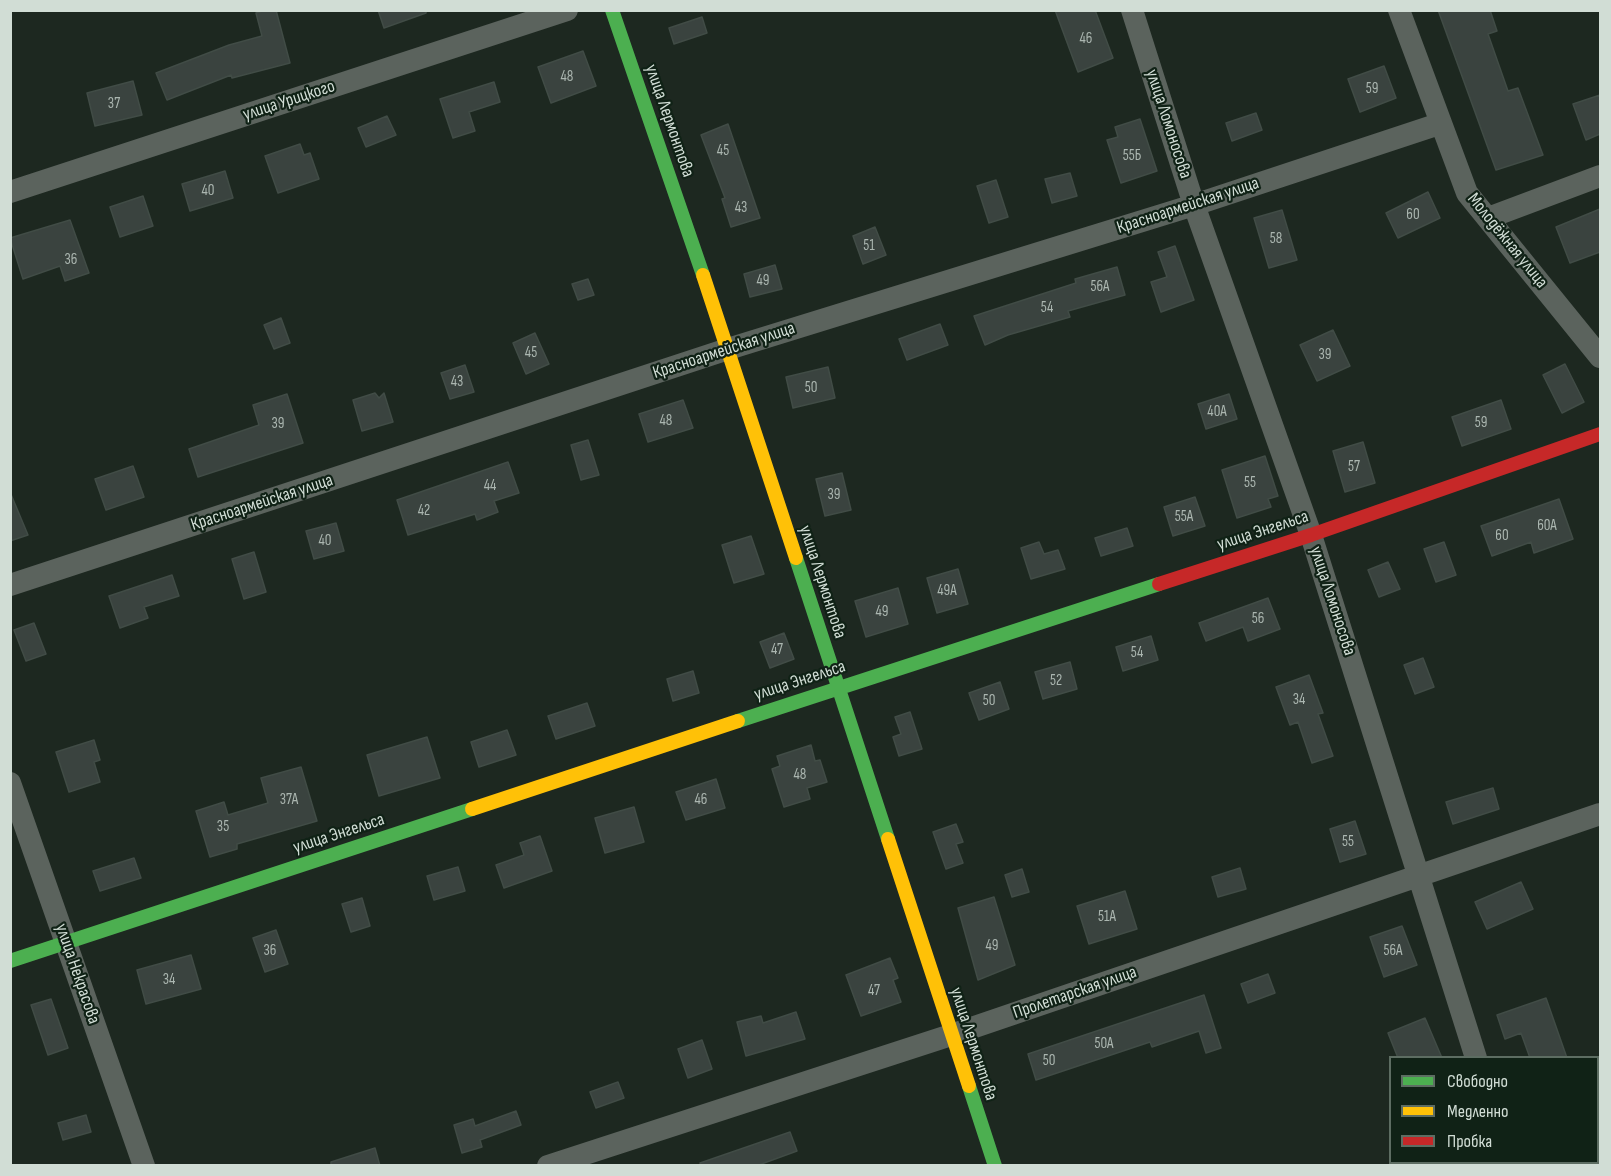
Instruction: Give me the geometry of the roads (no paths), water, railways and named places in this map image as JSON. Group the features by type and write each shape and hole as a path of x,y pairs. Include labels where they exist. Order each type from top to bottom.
{"street":[{"name":"улица Урицкого","path":"10,192 567,10"},
{"name":"улица Лермонтова","path":"612,10 728,349 995,1166"},
{"name":"улица Ломоносова","path":"1132,10 1194,205 1311,535 1475,1056"},
{"name":"Молодёжная улица","path":"1399,10 1439,124 1467,193 1600,357"},
{"name":"Красноармейская улица","path":"10,585 728,349 1194,205 1439,124"},
{"path":"1488,218 1600,176"},
{"name":"улица Энгельса","path":"10,961 1311,535 1600,434"},
{"name":"улица Некрасова","path":"10,783 144,1166"},
{"name":"Пролетарская улица","path":"548,1166 951,1035 1600,814"}]}
